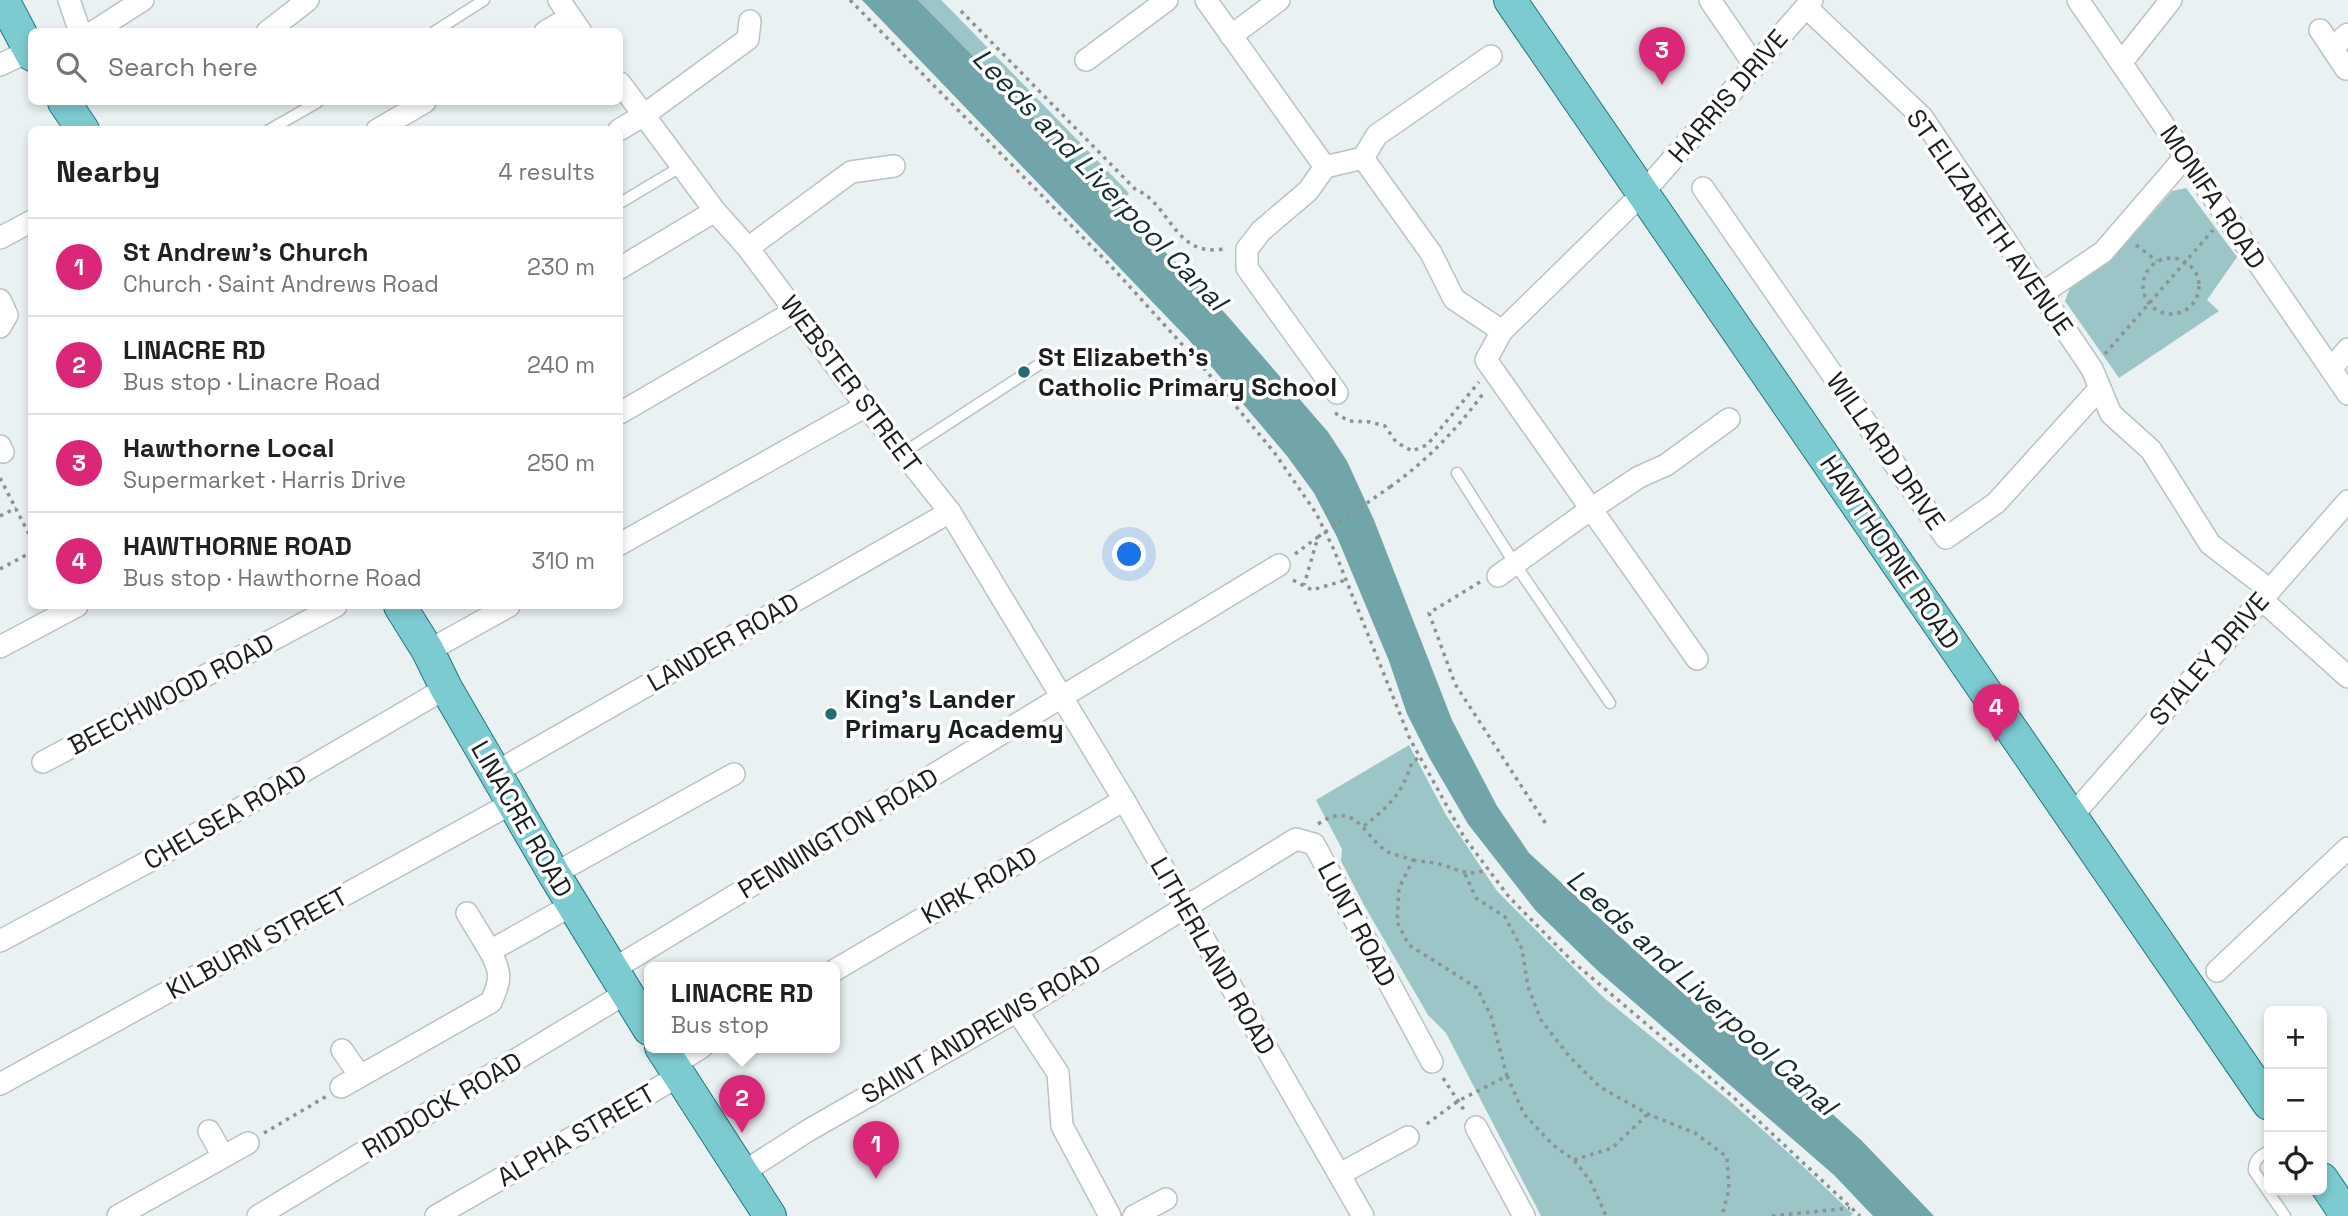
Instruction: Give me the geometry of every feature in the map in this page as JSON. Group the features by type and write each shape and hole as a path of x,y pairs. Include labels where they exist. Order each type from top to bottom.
{"main road":[{"path":"3,0 28,49"},
{"name":"HAWTHORNE ROAD","path":"1510,0 2264,1097"},
{"path":"66,105 80,126"},
{"name":"LINACRE ROAD","path":"402,609 572,905 644,1021"},
{"path":"671,1063 770,1216"},
{"path":"2327,1186 2347,1216"}],"street":[{"path":"69,0 79,28"},
{"path":"99,28 143,0"},
{"path":"272,28 308,0"},
{"path":"1086,60 1167,0"},
{"path":"1206,0 1325,167"},
{"path":"1231,36 1279,0"},
{"path":"1710,0 1755,66"},
{"name":"MONIFA ROAD","path":"2078,0 2348,394"},
{"path":"2121,63 2171,0"},
{"name":"HARRIS DRIVE","path":"1491,368 1502,331 1643,192 1809,4"},
{"name":"ST ELIZABETH AVENUE","path":"1809,4 1922,117 2096,379 2111,414 2151,450 2210,544 2348,677"},
{"path":"551,28 570,16"},
{"path":"623,128 748,39 750,21"},
{"path":"2333,37 2346,69"},
{"path":"0,65 28,54"},
{"path":"1335,402 1247,268 1247,249 1261,231 1308,191 1325,167 1363,158 1377,135 1491,56"},
{"name":"WEBSTER STREET","path":"623,87 715,211 748,248 866,406 950,512 1062,698"},
{"path":"384,126 420,105"},
{"path":"2041,294 2103,252 2185,157"},
{"path":"1363,158 1432,253 1454,299 1502,331"},
{"path":"748,248 851,172 894,166"},
{"name":"WILLARD DRIVE","path":"1703,188 1946,538 1996,503 2096,379"},
{"path":"623,266 715,211"},
{"path":"0,238 28,223"},
{"path":"0,300 7,315 0,327"},
{"path":"623,411 795,311"},
{"path":"2331,369 2348,349"},
{"path":"1491,368 1697,659"},
{"path":"623,542 866,406"},
{"path":"1507,570 1591,509 1639,477 1667,465 1729,419"},
{"name":"STALEY DRIVE","path":"2071,817 2348,501"},
{"name":"LANDER ROAD","path":"496,772 950,512"},
{"name":"PENNINGTON ROAD","path":"650,962 1062,698 1279,565"},
{"path":"0,647 72,609"},
{"name":"BEECHWOOD ROAD","path":"43,762 330,609"},
{"path":"428,651 504,609"},
{"name":"CHELSEA ROAD","path":"0,941 157,857 446,688"},
{"name":"LITHERLAND ROAD","path":"1062,698 1124,800 1184,909 1363,1216"},
{"path":"554,874 734,774"},
{"name":"KIRK ROAD","path":"840,967 1124,800"},
{"name":"KILBURN STREET","path":"0,1084 514,802"},
{"name":"LUNT ROAD","path":"1184,909 1296,839 1314,844 1432,1062"},
{"path":"2217,971 2348,848"},
{"path":"490,951 572,905"},
{"name":"SAINT ANDREWS ROAD","path":"742,1173 809,1130 1017,1011 1184,909"},
{"path":"341,1087 491,1002 500,981 499,968 467,913"},
{"name":"PENNINGTON ROAD","path":"619,982 644,966"},
{"name":"RIDDOCK ROAD","path":"258,1216 619,982"},
{"path":"1017,1011 1058,1073 1062,1126 1110,1216"},
{"path":"342,1050 360,1076"},
{"path":"671,1063 690,1053"},
{"name":"ALPHA STREET","path":"436,1216 671,1063"},
{"path":"1476,1127 1524,1216"},
{"path":"209,1130 223,1156"},
{"path":"1340,1174 1408,1137"},
{"path":"118,1216 248,1143"},
{"path":"1134,1216 1166,1199"}],"lane":[{"path":"440,28 484,0"},
{"path":"276,126 313,105"},
{"path":"623,201 681,166"},
{"path":"903,453 1052,356"},
{"path":"1457,473 1507,570 1610,703"},
{"path":"2264,1154 2255,1162 2255,1171 2264,1184"},
{"path":"2272,1195 2286,1216"}],"path":[{"path":"850,0 1111,266 1208,373 1274,452 1316,513 1346,580 1394,702 1420,757 1464,836 1509,897 1573,962 1733,1097 1860,1216"},
{"path":"961,11 1136,190 1147,194 1179,234 1202,250 1247,249"},
{"path":"2096,379 2149,304 2225,215"},
{"path":"2120,233 2157,261"},
{"path":"2166,258 2185,261 2192,267 2199,283 2196,300 2190,307 2173,314 2156,310 2149,304 2142,286 2149,267 2157,261 2166,258"},
{"path":"1346,580 1312,590 1285,576 1279,565 1418,468 1462,422 1491,368"},
{"path":"1335,402 1349,421 1385,426 1396,442 1412,451 1427,445 1491,368"},
{"path":"0,478 28,532"},
{"path":"0,516 16,508"},
{"path":"1304,585 1318,537"},
{"path":"0,569 28,554"},
{"path":"1507,570 1489,576 1429,613 1455,684 1546,824"},
{"path":"1364,826 1390,806 1406,782 1412,762 1420,757"},
{"path":"1296,839 1326,819 1344,816 1364,826 1386,851 1413,860 1440,864 1465,874 1479,874 1489,869"},
{"path":"1413,860 1399,888 1396,922 1409,945 1478,988 1491,1016 1507,1076 1524,1114 1553,1145 1574,1160 1591,1182 1606,1216"},
{"path":"1465,874 1476,898 1504,917 1522,948 1528,987 1541,1020 1569,1056 1600,1087 1648,1114 1695,1133 1727,1157 1729,1189 1722,1216"},
{"path":"1432,1062 1476,1127"},
{"path":"1408,1137 1458,1101 1507,1076"},
{"path":"248,1143 341,1087"},
{"path":"1574,1160 1612,1149 1648,1114"},
{"path":"1772,1216 1852,1208"}],"shaded area":[{"path":"862,0 918,0 1225,313 1328,432 1347,461 1374,520 1452,720 1497,806 1529,853 1662,975 1776,1064 1818,1101 1861,1140 1934,1216 1873,1216 1834,1175 1598,971 1536,911 1468,824 1430,759 1407,714 1389,661 1337,537 1314,493 1287,456 1188,339"},
{"path":"918,0 941,0 952,11 1129,193 1120,206"},
{"path":"2186,188 2237,257 2207,300 2219,311 2119,378 2065,301 2070,288 2113,258 2172,191"},
{"path":"1409,745 1446,815 1497,891 1603,997 1730,1101 1853,1214 1541,1216 1446,1033 1428,1015 1364,905 1341,861 1342,849 1316,800"}],"place":[{"name":"Hawthorne Local","path":"1662,85"},
{"name":"St Elizabeth's Catholic Primary School","path":"1024,372"},
{"name":"King's Lander Primary Academy","path":"831,714"},
{"name":"HAWTHORNE ROAD","path":"1996,742"},
{"name":"LINACRE RD","path":"742,1133"},
{"name":"St Andrew's Church","path":"876,1179"}],"water label":[{"name":"Leeds and Liverpool Canal","path":"1100,179"},
{"name":"Leeds and Liverpool Canal","path":"1702,992"}]}
